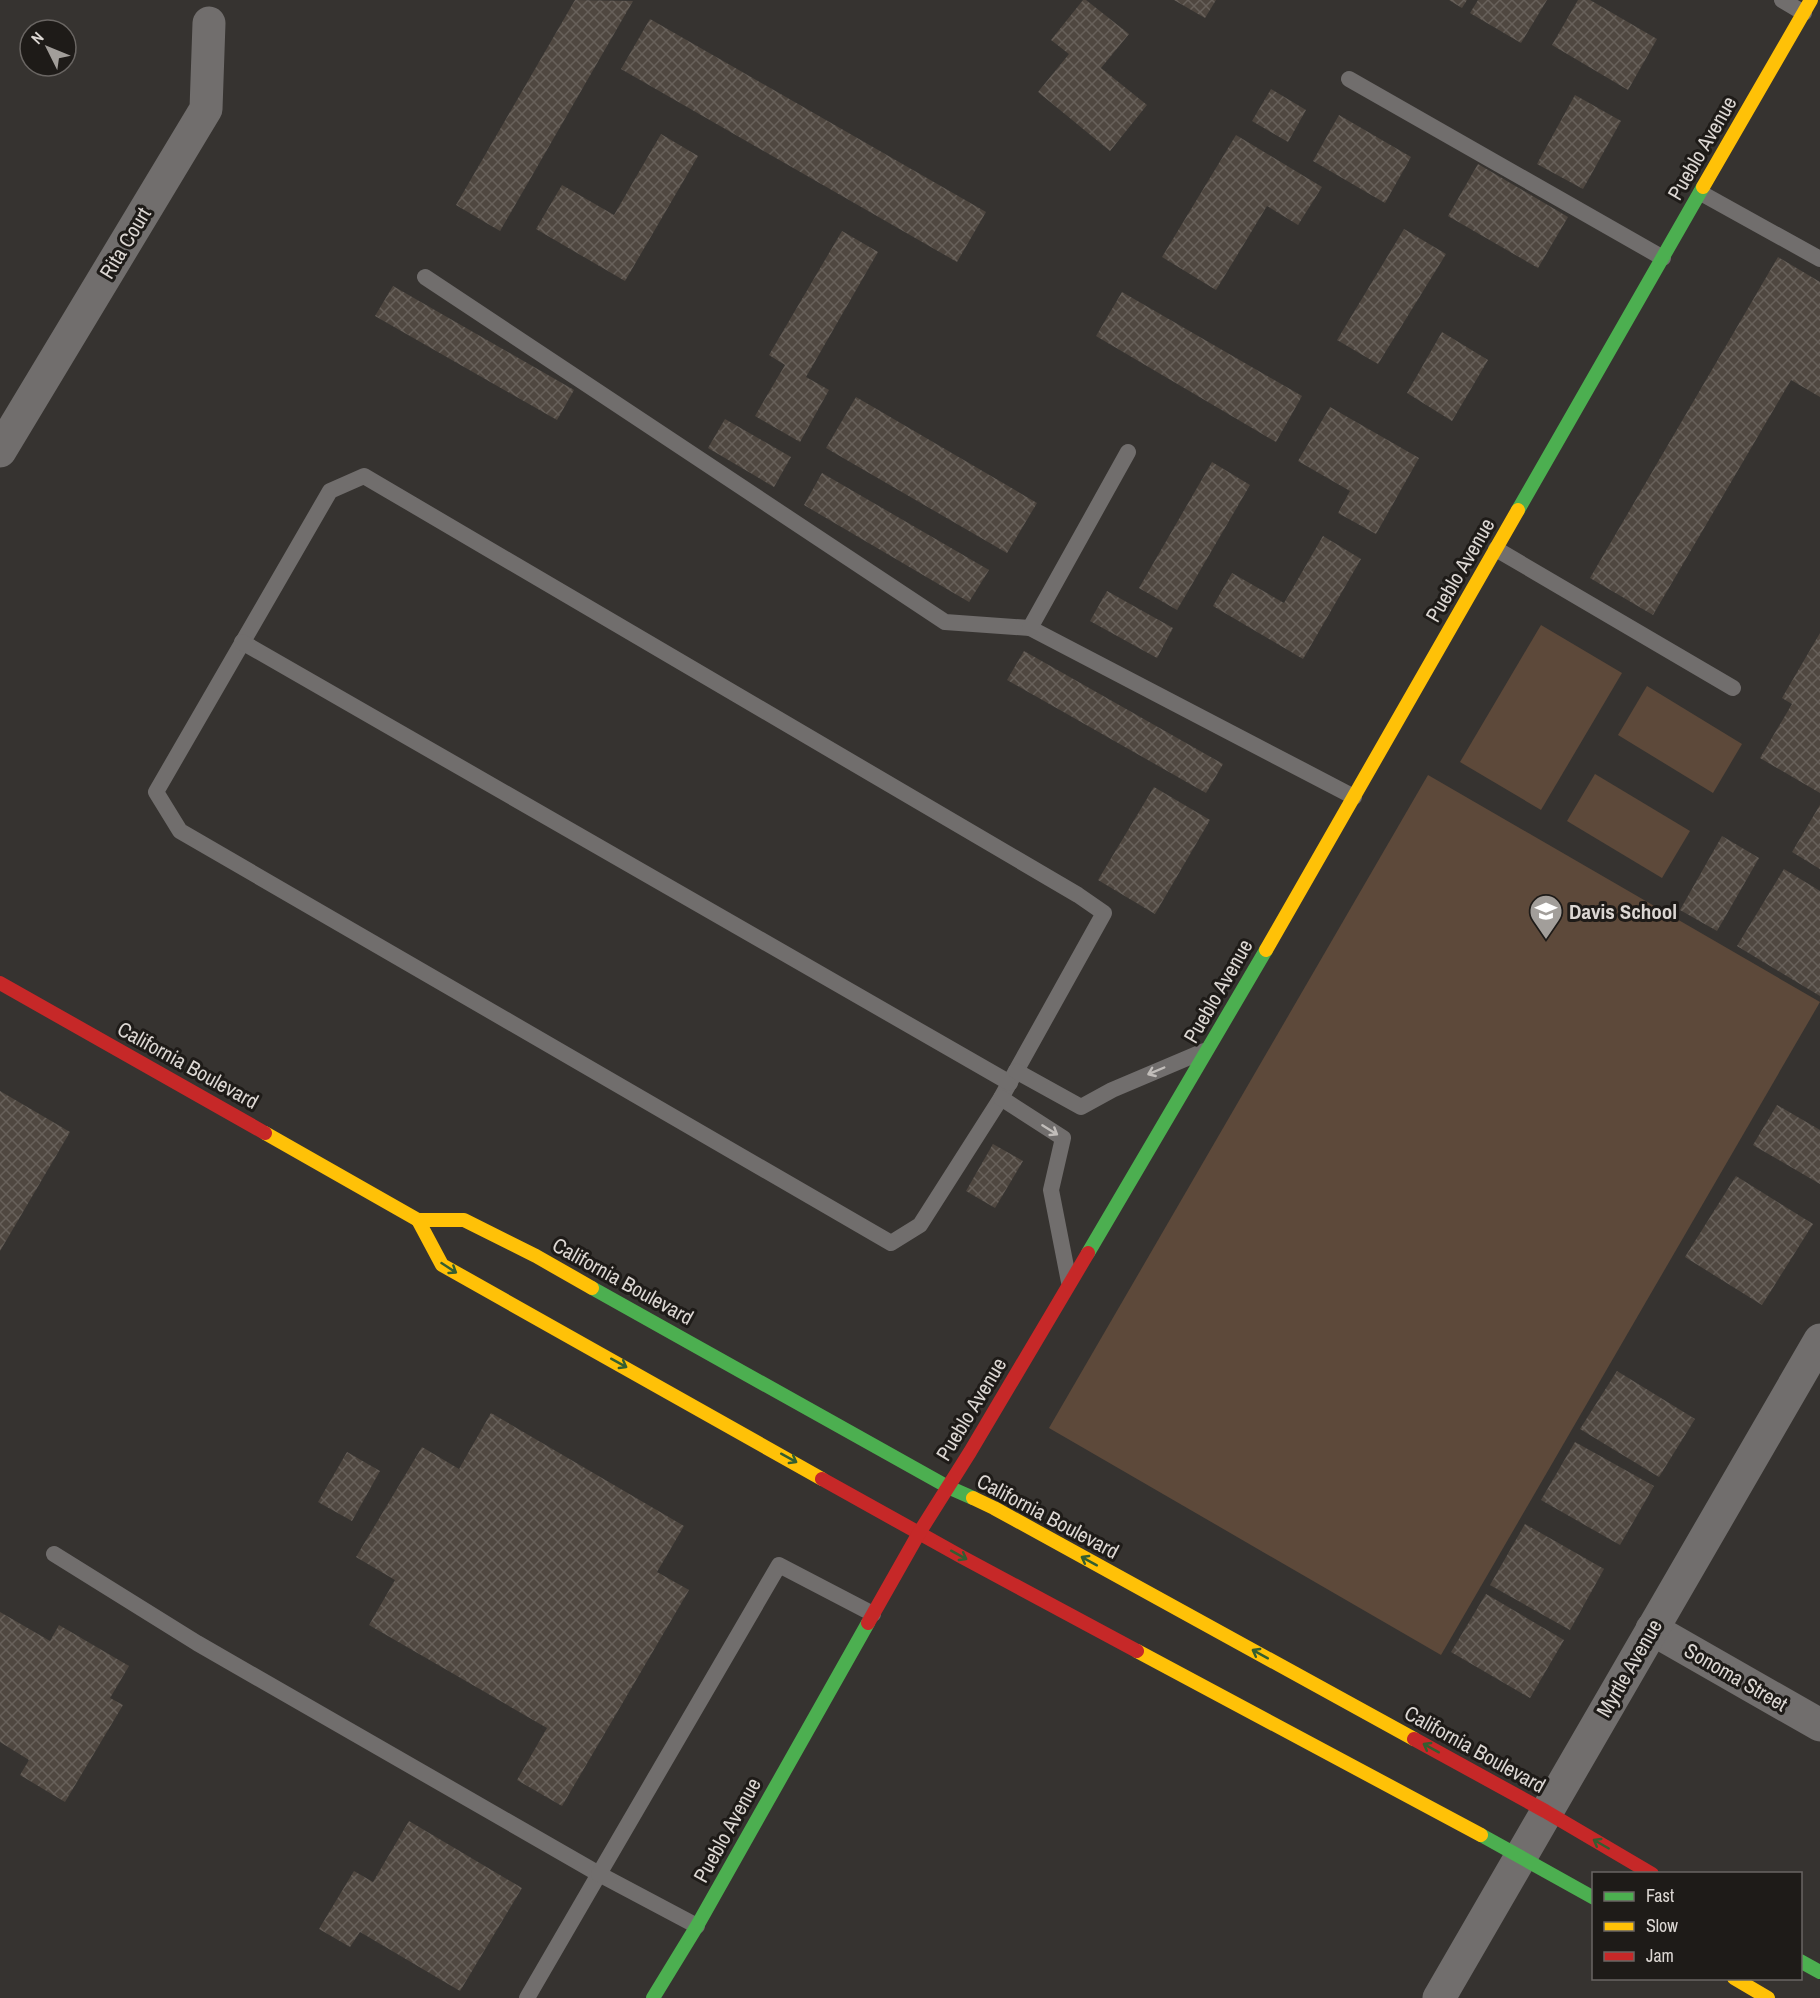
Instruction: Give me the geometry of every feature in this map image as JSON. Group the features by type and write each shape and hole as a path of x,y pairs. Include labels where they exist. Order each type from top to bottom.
{"street":[{"name":"Pueblo Avenue","path":"653,1998 697,1926 919,1533 1210,1048 1808,6"},
{"name":"Rita Court","path":"0,451 206,108 208,23"},
{"name":"California Boulevard","path":"0,983 418,1220 464,1220 536,1256 948,1487 994,1508 1545,1811 1649,1872"},
{"path":"418,1220 442,1265 832,1482 919,1533 1522,1857 1592,1897"},
{"name":"Myrtle Avenue","path":"1439,1998 1522,1857 1545,1811 1820,1340"},
{"name":"Sonoma Street","path":"1652,1629 1820,1725"},
{"path":"1802,1962 1820,1972"},
{"path":"1737,1980 1767,1998"}],"lane":[{"path":"1782,0 1808,6"},
{"path":"1349,79 1663,258"},
{"path":"1701,193 1820,259"},
{"path":"425,277 945,622 1030,628 1354,797"},
{"path":"1030,628 1128,452"},
{"path":"364,476 1104,913 1001,1098 920,1225 891,1243 180,831 156,792 242,642 330,491 364,476"},
{"path":"1496,549 1733,688"},
{"path":"242,642 1013,1077 1081,1107 1112,1090 1210,1048"},
{"path":"1001,1098 1063,1138 1051,1190 1070,1284"},
{"path":"54,1554 197,1643 599,1874 697,1926"},
{"path":"527,1998 779,1565 873,1614"}],"shaded area":[{"path":"1541,625 1622,673 1541,810 1460,762"},
{"path":"1647,686 1742,744 1713,793 1618,735"},
{"path":"1595,774 1690,831 1662,878 1567,821"},
{"path":"1428,775 1820,1002 1441,1655 1049,1428"}],"building":[{"path":"575,0 633,1 500,231 456,205"},
{"path":"1083,0 1129,34 1101,68 1147,105 1110,151 1038,92 1069,54 1051,40"},
{"path":"1174,0 1216,0 1205,18"},
{"path":"1449,0 1467,0 1462,8"},
{"path":"1478,0 1547,0 1521,43 1470,13"},
{"path":"1578,0 1590,0 1657,39 1628,90 1552,45"},
{"path":"650,19 986,212 957,262 621,69"},
{"path":"1271,89 1306,110 1288,142 1252,121"},
{"path":"1575,95 1621,121 1583,189 1537,164"},
{"path":"1339,115 1411,157 1385,203 1313,161"},
{"path":"661,134 698,156 625,281 536,229 562,185 614,215"},
{"path":"1236,135 1322,187 1298,225 1267,206 1216,290 1162,257"},
{"path":"1478,164 1568,217 1538,268 1448,216"},
{"path":"1404,229 1446,254 1378,364 1337,340"},
{"path":"842,231 878,252 806,377 829,390 800,442 755,416 785,365 769,355"},
{"path":"1778,257 1820,282 1820,397 1791,380 1653,615 1590,578"},
{"path":"393,286 574,390 557,420 375,316"},
{"path":"1122,292 1302,396 1276,442 1096,336"},
{"path":"1442,332 1488,360 1452,421 1407,393"},
{"path":"856,397 1037,503 1007,553 826,448"},
{"path":"1330,407 1419,458 1376,534 1338,513 1350,491 1298,461"},
{"path":"725,419 791,457 774,487 708,448"},
{"path":"1212,462 1250,485 1177,610 1139,588"},
{"path":"822,473 989,570 969,602 804,505"},
{"path":"1323,536 1361,559 1303,659 1213,606 1232,573 1284,603"},
{"path":"1107,591 1173,628 1157,658 1090,621"},
{"path":"1820,633 1820,793 1760,758 1792,704 1782,698"},
{"path":"1024,651 1223,764 1206,793 1007,680"},
{"path":"1154,787 1210,820 1155,914 1098,880"},
{"path":"1820,805 1820,869 1792,852"},
{"path":"1722,836 1759,858 1717,931 1680,910"},
{"path":"1784,869 1820,891 1820,996 1737,946"},
{"path":"0,1091 70,1132 0,1251"},
{"path":"1777,1105 1820,1130 1820,1184 1753,1145"},
{"path":"993,1144 1023,1161 995,1208 966,1191"},
{"path":"1736,1176 1813,1224 1762,1305 1685,1257"},
{"path":"1617,1371 1695,1419 1659,1477 1580,1429"},
{"path":"491,1413 684,1526 657,1572 689,1590 562,1806 517,1780 547,1728 369,1625 395,1580 356,1557 422,1447 459,1469"},
{"path":"1575,1442 1654,1486 1620,1545 1541,1500"},
{"path":"347,1452 380,1471 352,1521 318,1502"},
{"path":"1525,1524 1604,1569 1570,1630 1490,1585"},
{"path":"1486,1594 1564,1640 1530,1698 1451,1652"},
{"path":"0,1612 50,1641 59,1625 129,1666 110,1698 123,1705 65,1802 20,1775 29,1760 0,1742"},
{"path":"409,1821 522,1888 460,1991 360,1932 350,1947 319,1929 354,1871 373,1882"}],"traffic: fast":[{"path":"1518,510 1703,187"},
{"path":"1088,1253 1266,950"},
{"path":"592,1288 948,1487 973,1498"},
{"path":"653,1998 697,1926 868,1623"},
{"path":"1481,1835 1592,1897"},
{"path":"1802,1962 1820,1972"}],"traffic: slow":[{"path":"1703,187 1811,0"},
{"path":"1266,950 1518,510"},
{"path":"265,1133 418,1220 464,1220 536,1256 592,1288"},
{"path":"418,1220 442,1265 822,1479"},
{"path":"973,1498 1414,1739"},
{"path":"1137,1651 1481,1835"},
{"path":"1737,1980 1768,1998"}],"traffic: jam":[{"path":"0,983 265,1133"},
{"path":"868,1623 919,1533 970,1452 1088,1253"},
{"path":"822,1479 1137,1651"},
{"path":"1414,1739 1545,1811 1649,1872"}],"place":[{"name":"Davis School","path":"1546,940"}]}
